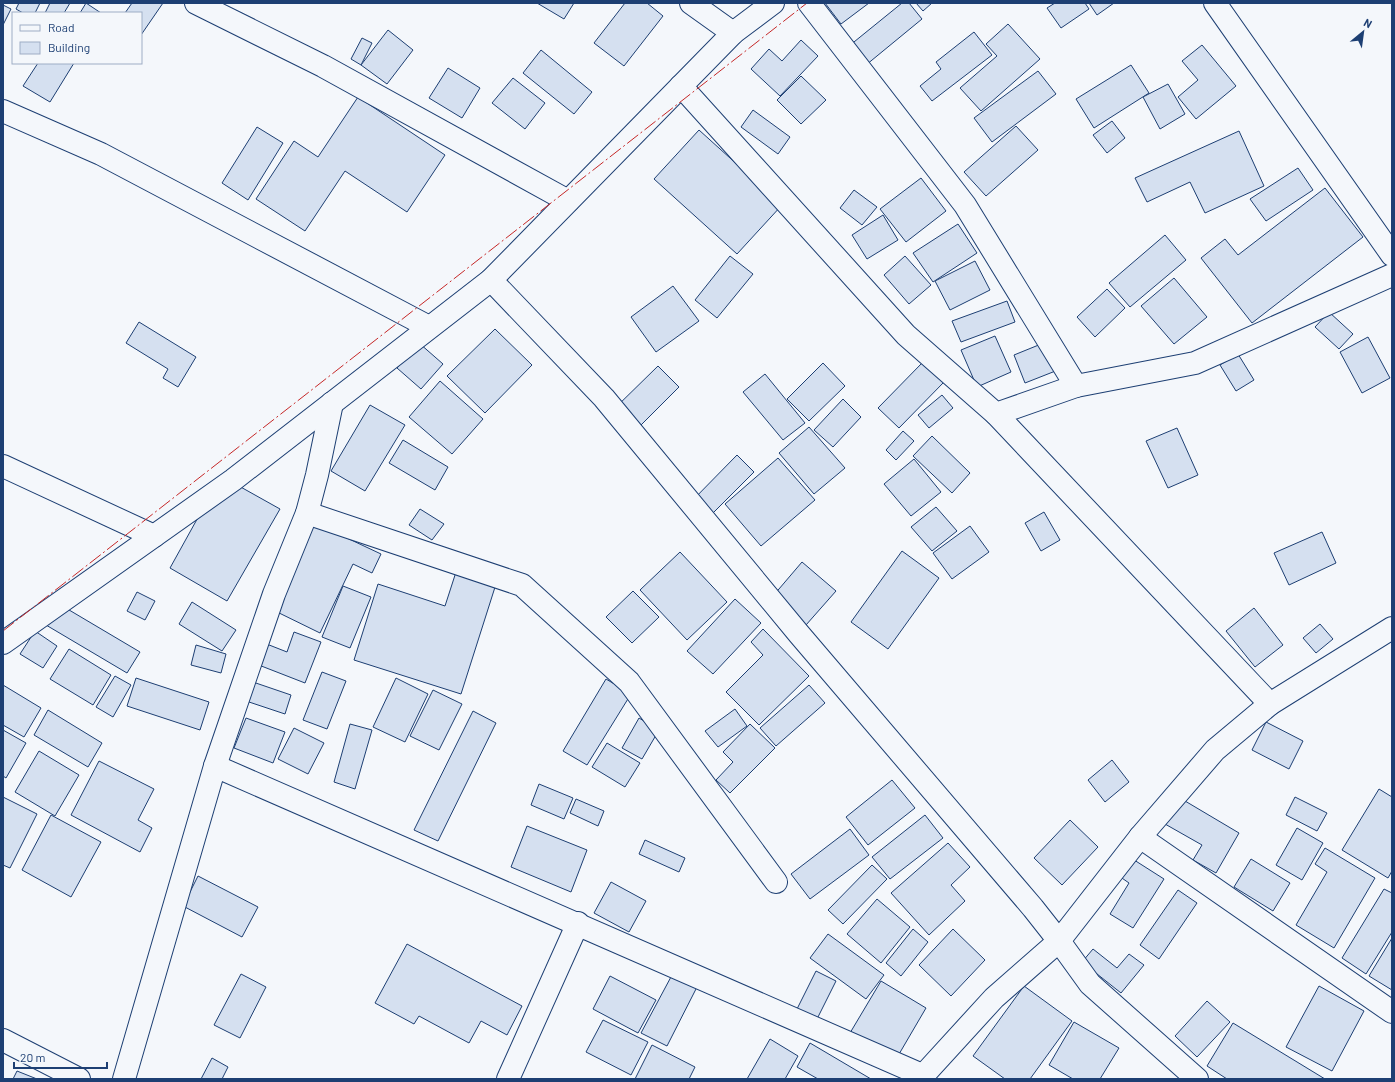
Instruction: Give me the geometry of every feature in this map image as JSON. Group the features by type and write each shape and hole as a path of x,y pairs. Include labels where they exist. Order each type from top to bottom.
{"street":[{"path":"196,3 323,66 568,201"},
{"path":"691,3 733,34"},
{"path":"3,643 233,480 491,280 733,34 772,3"},
{"path":"809,3 965,205 1076,386"},
{"path":"1214,3 1392,256"},
{"path":"681,86 906,335 996,414 1270,704"},
{"path":"3,111 101,154 430,327"},
{"path":"996,414 1076,386 1195,363 1392,275"},
{"path":"491,280 604,398 799,634 1033,908 1090,984 1197,1079"},
{"path":"124,1079 215,766 274,594 307,513 317,475 332,403"},
{"path":"3,466 154,536"},
{"path":"307,513 522,585 629,682 776,882"},
{"path":"215,766 578,924 921,1077 994,998 1059,941 1140,837 1215,750 1270,704 1392,628"},
{"path":"1140,837 1392,1012"},
{"path":"508,1079 578,924"},
{"path":"3,1040 78,1079"}],"building":[{"path":"19,3 40,3 36,12 21,12 16,9"},
{"path":"50,3 70,3 65,12 46,12"},
{"path":"86,3 100,12 81,12"},
{"path":"132,3 163,3 142,34 142,12 126,12"},
{"path":"537,3 574,3 564,19"},
{"path":"625,3 647,3 663,16 624,66 594,43"},
{"path":"825,3 869,3 841,24"},
{"path":"902,3 909,3 922,19 866,65 849,46"},
{"path":"916,3 932,3 923,11"},
{"path":"1055,3 1085,3 1089,9 1061,28 1047,8"},
{"path":"1089,3 1114,3 1097,15"},
{"path":"3,5 11,9 3,25"},
{"path":"1008,24 1040,59 981,111 960,88 997,56 986,44"},
{"path":"388,30 413,50 387,84 361,65"},
{"path":"974,32 992,55 932,101 920,86 941,69 936,62"},
{"path":"362,38 372,43 361,65 351,59"},
{"path":"801,40 818,56 780,96 751,69 769,49 782,61"},
{"path":"1202,45 1236,86 1196,119 1178,97 1198,80 1182,61"},
{"path":"541,50 592,92 574,114 523,73"},
{"path":"37,64 73,64 50,102 23,86"},
{"path":"1131,65 1149,93 1094,128 1076,99"},
{"path":"448,68 480,88 462,118 429,98"},
{"path":"1038,71 1056,94 992,142 974,118"},
{"path":"801,76 826,100 801,124 777,100"},
{"path":"513,78 545,103 525,129 492,103"},
{"path":"1168,84 1185,114 1160,129 1143,97"},
{"path":"358,97 445,155 407,212 345,171 305,231 256,199 294,141 318,157"},
{"path":"753,110 790,137 778,154 741,127"},
{"path":"1112,121 1125,138 1107,153 1093,135"},
{"path":"1016,126 1038,150 986,196 964,172"},
{"path":"257,127 283,143 248,200 222,183"},
{"path":"699,130 782,205 737,254 654,179"},
{"path":"1239,131 1264,186 1205,213 1190,182 1147,202 1135,178"},
{"path":"1298,168 1313,190 1266,221 1250,199"},
{"path":"921,178 946,211 906,242 880,209"},
{"path":"1325,188 1363,237 1252,323 1201,258 1225,239 1238,255"},
{"path":"854,190 877,207 862,225 840,208"},
{"path":"883,215 898,240 867,259 852,235"},
{"path":"958,224 977,253 933,282 913,253"},
{"path":"1165,235 1186,260 1130,307 1109,283"},
{"path":"730,256 753,274 717,318 695,300"},
{"path":"905,256 931,285 909,304 884,275"},
{"path":"975,261 990,290 950,310 935,281"},
{"path":"1174,278 1207,317 1174,344 1141,306"},
{"path":"673,286 699,321 656,352 631,317"},
{"path":"1107,289 1125,308 1095,337 1077,317"},
{"path":"1007,301 1015,322 961,342 952,321"},
{"path":"1329,312 1353,334 1339,349 1315,327"},
{"path":"139,322 196,357 178,387 163,378 168,369 126,343"},
{"path":"495,329 532,365 485,413 447,376"},
{"path":"995,336 1011,372 977,387 961,350"},
{"path":"1368,337 1390,378 1362,393 1340,352"},
{"path":"1046,342 1058,370 1025,383 1014,355"},
{"path":"419,343 443,364 421,389 397,368"},
{"path":"1238,354 1254,380 1236,391 1220,365"},
{"path":"923,362 944,382 899,428 878,408"},
{"path":"823,363 845,386 809,421 787,399"},
{"path":"658,366 679,387 632,434 611,412"},
{"path":"765,374 805,423 783,440 743,392"},
{"path":"440,381 483,419 452,454 409,417"},
{"path":"942,395 953,408 929,428 918,415"},
{"path":"843,399 861,417 833,447 814,430"},
{"path":"370,405 405,425 365,491 331,471"},
{"path":"809,427 845,468 814,494 779,453"},
{"path":"1177,428 1198,475 1168,488 1146,441"},
{"path":"903,431 914,441 896,460 886,450"},
{"path":"932,436 970,473 952,493 913,456"},
{"path":"403,440 448,467 435,490 389,463"},
{"path":"737,455 754,472 704,522 687,506"},
{"path":"778,458 815,500 761,546 725,504"},
{"path":"914,459 941,492 911,516 884,484"},
{"path":"221,476 280,509 227,601 170,568"},
{"path":"936,507 957,531 932,551 911,527"},
{"path":"420,509 444,524 432,540 409,525"},
{"path":"1044,512 1060,540 1041,551 1025,523"},
{"path":"315,523 381,554 372,573 353,564 320,633 273,610"},
{"path":"970,526 989,552 952,579 933,553"},
{"path":"1322,532 1336,563 1289,585 1274,553"},
{"path":"902,551 939,578 888,649 851,622"},
{"path":"680,552 727,602 687,640 640,590"},
{"path":"802,562 836,591 806,625 773,596"},
{"path":"456,572 496,584 461,694 354,660 378,584 445,606"},
{"path":"343,586 371,597 350,648 322,637"},
{"path":"633,591 659,617 632,643 606,617"},
{"path":"137,592 155,601 145,620 127,611"},
{"path":"735,599 761,623 713,674 687,651"},
{"path":"192,602 236,630 222,651 179,624"},
{"path":"59,604 140,652 127,673 46,625"},
{"path":"1254,608 1283,645 1255,667 1226,631"},
{"path":"1320,624 1333,639 1316,653 1303,638"},
{"path":"763,629 809,676 759,725 726,692 763,655 751,642"},
{"path":"35,631 57,646 43,668 20,654"},
{"path":"294,632 321,642 305,683 251,662 259,641 287,652"},
{"path":"196,645 226,654 221,673 191,665"},
{"path":"69,649 111,675 93,705 50,679"},
{"path":"322,672 346,681 327,729 303,720"},
{"path":"115,676 131,685 113,717 96,707"},
{"path":"136,678 209,702 200,730 127,706"},
{"path":"396,678 428,694 405,742 373,727"},
{"path":"606,679 631,694 587,765 563,751"},
{"path":"247,680 291,695 285,714 240,699"},
{"path":"3,685 41,708 24,737 3,725"},
{"path":"809,685 825,703 776,746 760,728"},
{"path":"433,690 462,704 439,750 410,736"},
{"path":"735,709 747,726 718,747 705,731"},
{"path":"48,710 102,743 88,767 34,735"},
{"path":"473,711 496,723 438,841 414,830"},
{"path":"246,718 285,732 273,763 234,748"},
{"path":"639,718 659,730 642,759 622,748"},
{"path":"1266,722 1303,741 1289,769 1252,750"},
{"path":"350,724 372,730 355,789 334,782"},
{"path":"750,724 775,748 730,793 716,780 733,762 723,752"},
{"path":"294,728 324,743 308,774 278,759"},
{"path":"3,730 26,743 6,778 3,776"},
{"path":"607,743 640,763 625,787 592,767"},
{"path":"39,751 79,775 55,816 15,792"},
{"path":"1112,760 1129,782 1105,802 1088,780"},
{"path":"99,761 154,789 138,820 152,828 140,852 71,815"},
{"path":"892,780 915,808 868,845 846,817"},
{"path":"539,784 573,798 564,819 531,805"},
{"path":"1379,789 1392,797 1392,871 1388,878 1342,850"},
{"path":"3,797 37,814 10,868 3,865"},
{"path":"1295,797 1327,813 1317,831 1286,815"},
{"path":"1180,798 1239,833 1216,873 1193,860 1202,845 1165,824"},
{"path":"576,799 604,811 598,826 570,813"},
{"path":"51,815 101,842 71,897 22,870"},
{"path":"925,815 943,838 890,879 872,857"},
{"path":"1070,820 1098,847 1062,885 1034,858"},
{"path":"527,826 587,850 571,892 511,867"},
{"path":"1297,828 1323,843 1302,880 1276,865"},
{"path":"850,829 869,855 810,899 791,874"},
{"path":"645,840 685,858 679,872 639,854"},
{"path":"948,843 970,867 951,885 965,901 929,935 891,893"},
{"path":"1325,848 1375,878 1334,948 1296,925 1327,872 1315,864"},
{"path":"1131,858 1164,879 1133,928 1110,914 1129,883 1119,876"},
{"path":"1251,859 1290,883 1273,911 1234,887"},
{"path":"872,865 887,879 843,924 828,910"},
{"path":"198,876 258,907 242,937 183,906"},
{"path":"611,882 646,901 629,932 594,913"},
{"path":"1384,889 1392,893 1392,932 1366,974 1342,958"},
{"path":"1178,890 1197,903 1159,959 1140,945"},
{"path":"877,899 910,927 881,963 847,934"},
{"path":"913,929 928,942 901,976 886,963"},
{"path":"953,929 985,960 951,996 919,965"},
{"path":"828,934 884,975 866,999 810,958"},
{"path":"1392,938 1392,990 1369,976"},
{"path":"407,944 522,1006 507,1035 481,1021 469,1043 419,1016 414,1024 375,1003"},
{"path":"1093,949 1117,968 1129,954 1144,965 1121,993 1082,962"},
{"path":"816,971 836,981 816,1021 796,1011"},
{"path":"241,974 266,987 240,1038 214,1025"},
{"path":"672,975 697,987 667,1046 641,1033"},
{"path":"610,976 656,1000 638,1033 593,1009"},
{"path":"881,981 926,1008 895,1061 850,1033"},
{"path":"1024,986 1072,1021 1030,1079 1005,1079 973,1056"},
{"path":"1319,986 1364,1011 1332,1071 1286,1047"},
{"path":"1207,1001 1230,1022 1197,1057 1175,1036"},
{"path":"603,1020 648,1042 631,1075 586,1052"},
{"path":"1074,1022 1119,1048 1100,1079 1073,1079 1049,1065"},
{"path":"1233,1023 1325,1079 1227,1079 1207,1066"},
{"path":"770,1039 798,1056 785,1079 747,1079"},
{"path":"810,1043 871,1079 818,1079 797,1067"},
{"path":"652,1045 695,1067 689,1079 635,1079"},
{"path":"212,1058 228,1067 222,1079 201,1079"},
{"path":"17,1071 37,1079 13,1079"}],"power":[{"path":"3,631 807,3"}]}
